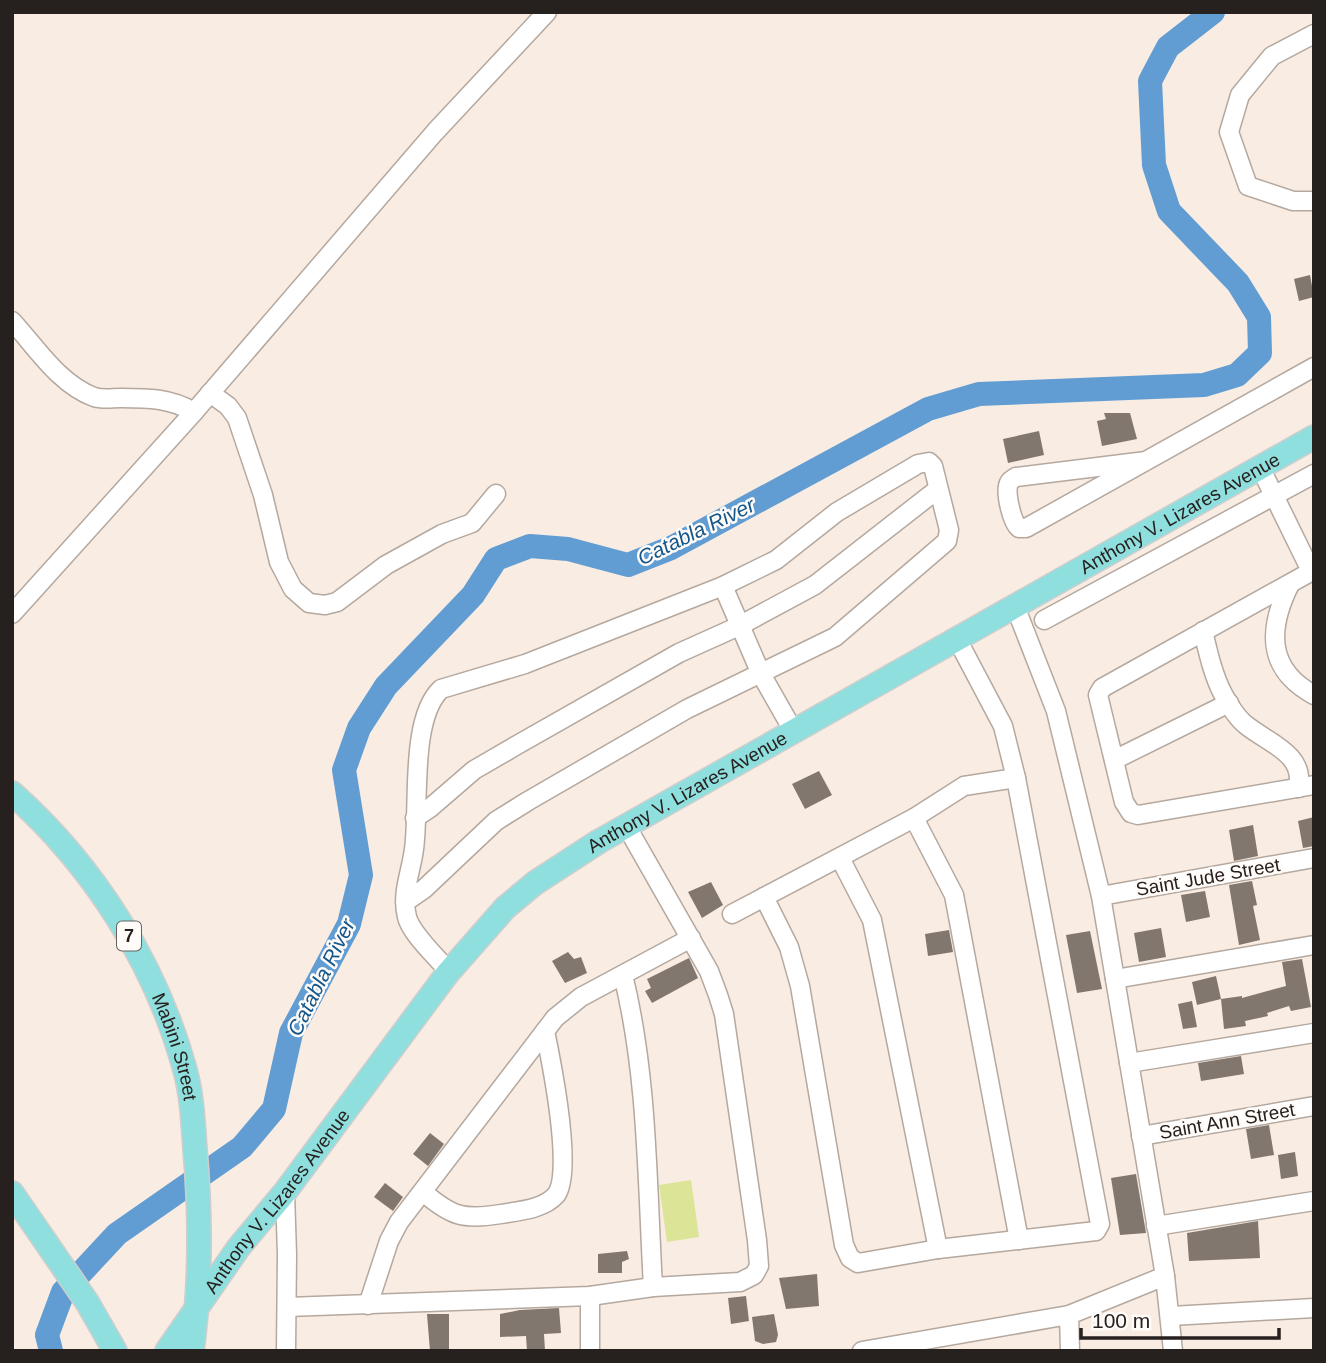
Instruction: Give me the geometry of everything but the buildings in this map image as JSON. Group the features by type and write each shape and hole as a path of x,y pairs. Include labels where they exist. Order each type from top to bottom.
{"main road":[{"name":"Anthony V. Lizares Avenue","path":"167,1351 239,1247 285,1192 449,972 505,908 536,883 598,842 1314,437"},
{"name":"Mabini Street","path":"12,793 49,828 83,869 129,936 163,1008 185,1070 192,1110 201,1234 192,1350"},
{"path":"12,1193 87,1302 110,1341 122,1351"},
{"path":"201,1234 225,1247 239,1247"}],"street":[{"path":"12,614 194,412 435,132 547,12"},
{"path":"1314,34 1272,56 1240,95 1229,132 1248,186 1293,201 1314,201"},
{"path":"12,321 45,360 93,397 161,399 182,405 194,412"},
{"path":"1146,461 1016,477 1007,487 1012,520 1019,528 1026,528 1146,461 1314,367"},
{"path":"210,393 228,406 237,418 263,495 279,562 293,589 309,603 326,605 337,602 386,565 442,534 472,523 496,494"},
{"path":"405,902 424,889 496,821 687,709 835,637 947,541 949,530 933,466 929,462 918,464 837,512 776,559 723,586 525,664 441,689 432,699 422,730 417,767 414,851 405,885 405,902 408,923 449,972"},
{"path":"1203,631 1212,667 1223,695 1244,724 1294,760 1306,786 1138,816 1126,808 1099,692 1203,631 1313,570 1260,467"},
{"path":"1044,620 1314,474"},
{"path":"415,818 474,770 680,653 815,585 938,489"},
{"path":"1290,584 1279,605 1274,627 1276,650 1285,671 1301,688 1314,695"},
{"path":"723,586 761,674 794,732"},
{"path":"1014,606 1056,711 1101,896 1165,1276 1173,1351"},
{"path":"764,898 789,947 800,986 846,1253 858,1263 938,1249 1096,1231 1100,1224 1016,778 1003,726 957,639"},
{"path":"1114,760 1229,703"},
{"path":"732,914 914,818 964,786 1016,778"},
{"path":"914,818 954,895 1019,1240"},
{"path":"287,1307 590,1296 653,1286 740,1282 754,1275 759,1266 724,1014 709,971 627,827"},
{"path":"840,858 872,920 938,1249"},
{"name":"Saint Jude Street","path":"1101,896 1314,858"},
{"path":"368,1305 389,1241 399,1222 545,1031 566,1008 691,938"},
{"path":"1115,979 1314,945"},
{"path":"623,975 632,1015 642,1086 653,1286"},
{"path":"423,1192 440,1207 465,1218 528,1209 542,1205 555,1196 561,1188 561,1135 558,1094 545,1031"},
{"path":"1129,1063 1314,1033"},
{"name":"Saint Ann Street","path":"1141,1136 1314,1106"},
{"path":"285,1192 286,1351"},
{"path":"1156,1226 1314,1201"},
{"path":"862,1351 934,1345 1069,1315 1165,1276"},
{"path":"590,1296 590,1351"},
{"path":"1171,1316 1314,1308"},
{"path":"1069,1315 1070,1351"}],"green space":[{"path":"691,1180 699,1237 667,1242 659,1185"}],"waterway":[{"name":"Catabla River","path":"51,1351 47,1335 63,1292 117,1234 242,1147 274,1109 291,1033 349,924 361,875 344,770 359,728 386,686 473,595 496,559 530,546 568,549 628,565 671,548 928,409 979,394 1204,385 1237,375 1260,353 1259,317 1238,283 1169,211 1154,165 1150,81 1168,47 1213,12"}]}
